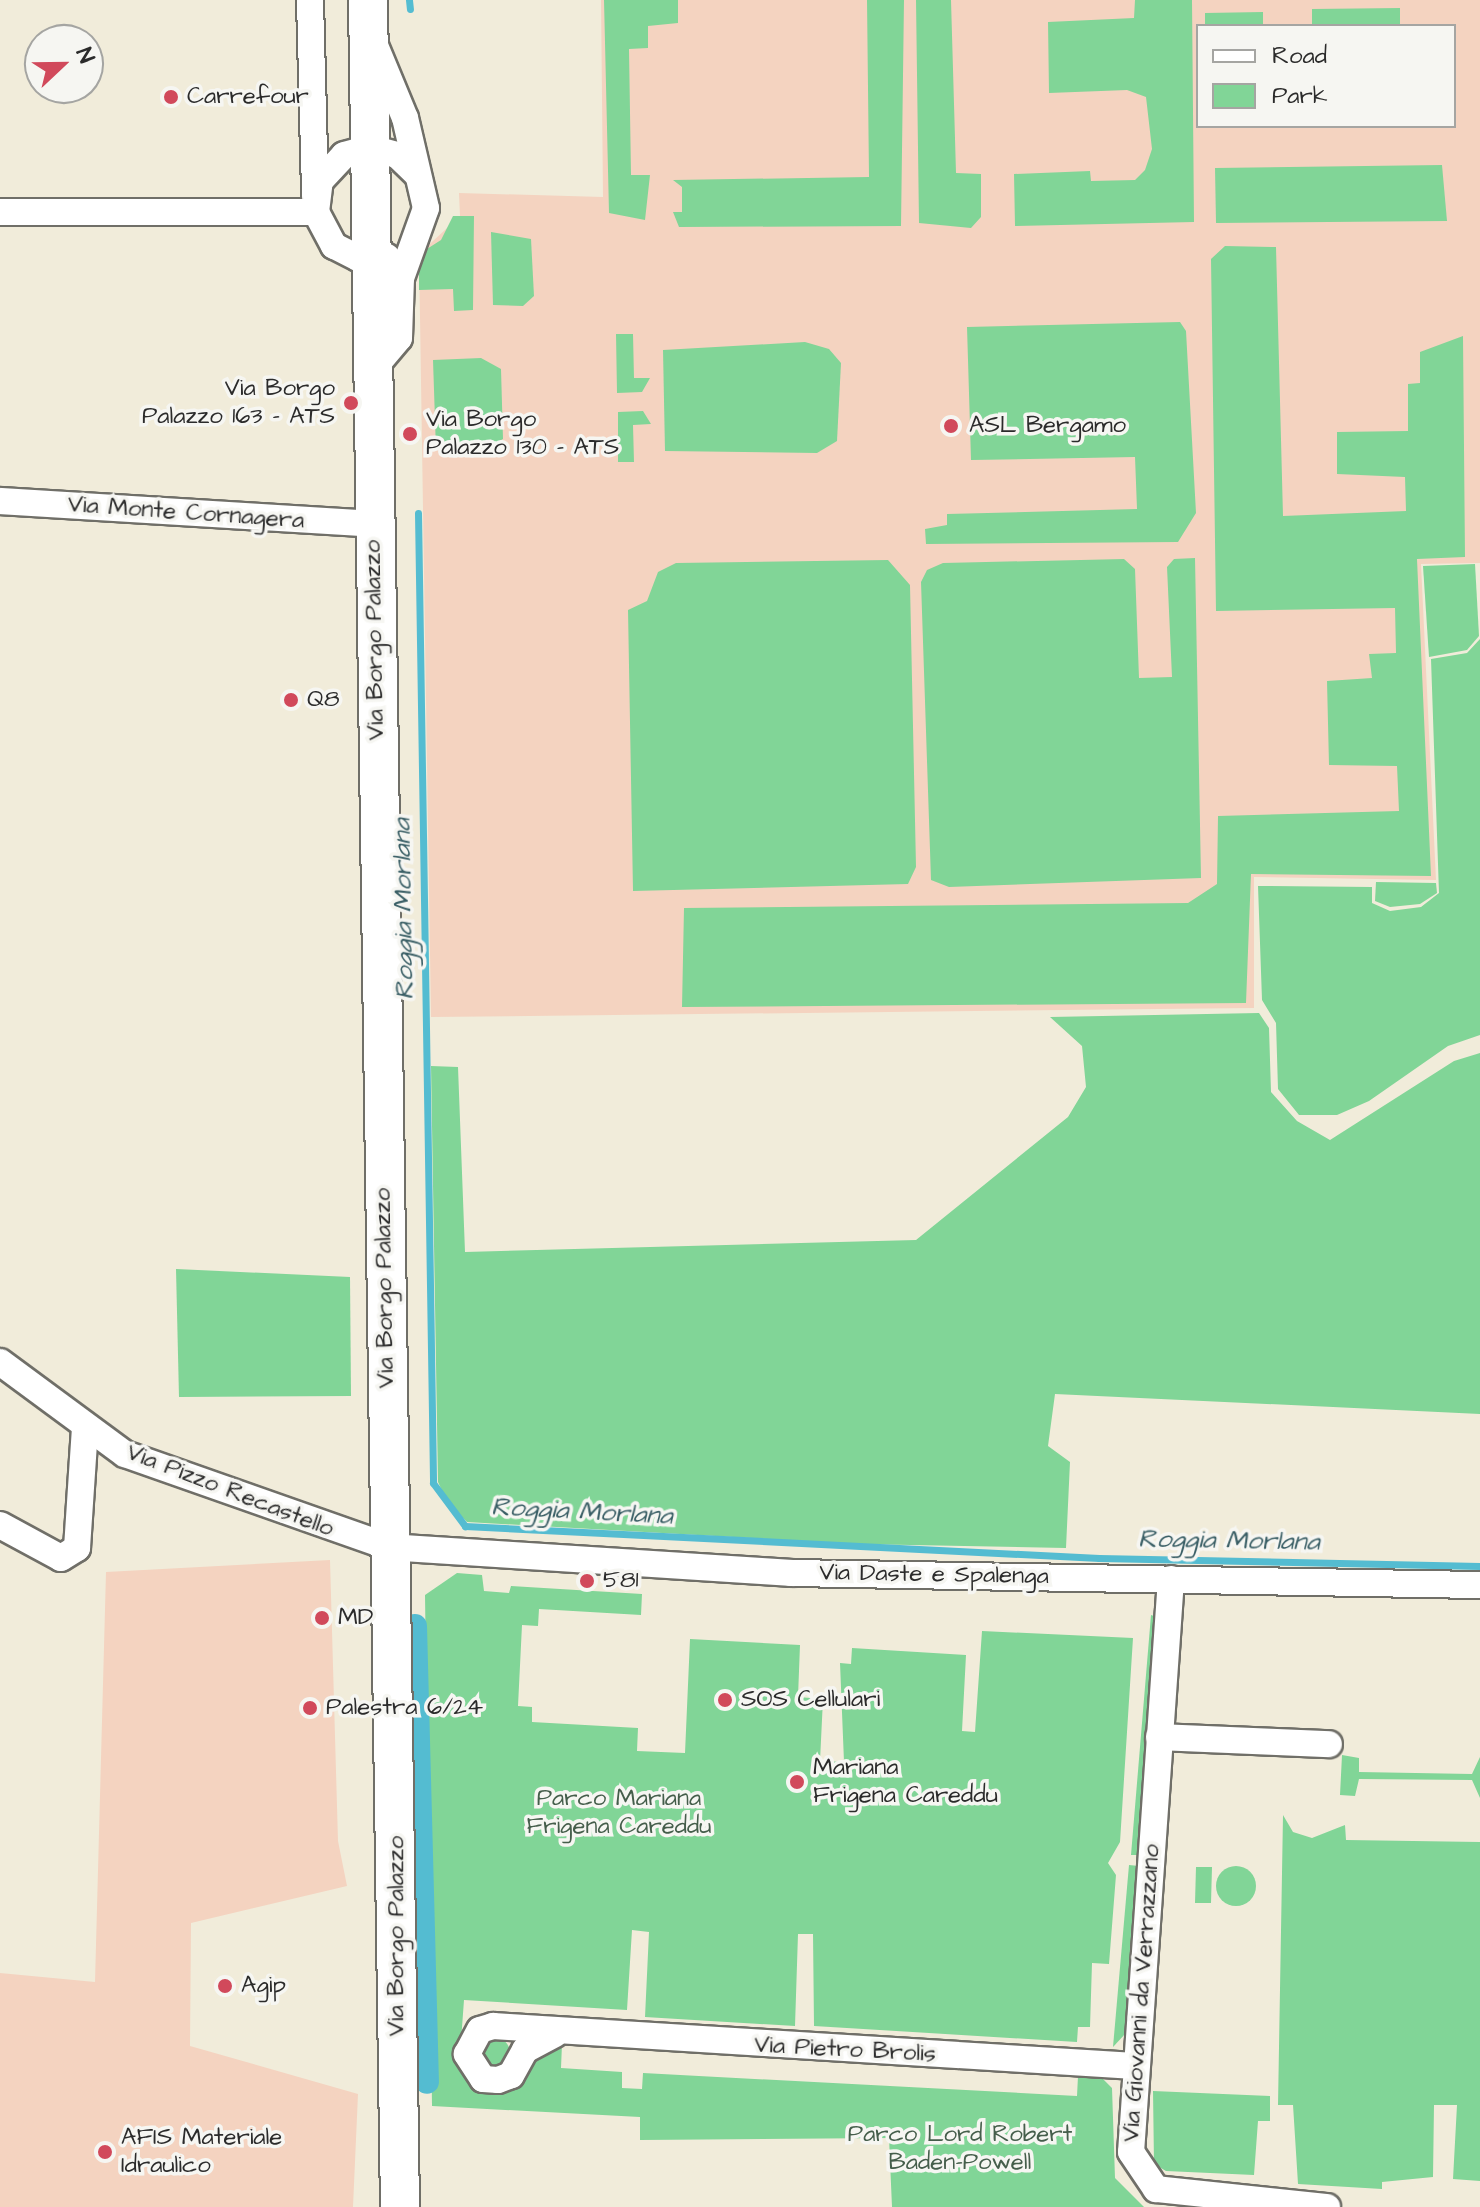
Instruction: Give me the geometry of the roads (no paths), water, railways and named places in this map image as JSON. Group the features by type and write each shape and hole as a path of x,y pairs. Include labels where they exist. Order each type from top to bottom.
{"main road":[{"name":"Via Borgo Palazzo","path":"368,15 373,524 400,2207"}],"street":[{"path":"310,0 316,205 334,246 372,260 408,245 420,230"},
{"name":"Via Borgo Palazzo","path":"368,15 405,118 426,208 401,278 399,338 373,369"},
{"path":"316,205 330,166 371,148 397,155 417,174"},
{"path":"0,212 316,205"},
{"name":"Via Monte Cornagera","path":"0,501 373,524"},
{"name":"Via Pizzo Recastello","path":"0,1362 125,1454 389,1547"},
{"path":"0,1525 45,1552 71,1555 85,1427"},
{"name":"Via Daste e Spalenga","path":"389,1547 791,1573 1480,1585"},
{"name":"Via Giovanni da Verrazzano","path":"1171,1579 1131,2152 1143,2179 1156,2189 1327,2207"},
{"path":"1159,1737 1329,1744"},
{"name":"Via Pietro Brolis","path":"555,2034 1135,2066"}],"waterway":[{"name":"Roggia Morlana","path":"409,0 410,9"},
{"name":"Roggia Morlana","path":"418,513 433,1483 465,1526 1099,1558 1480,1566"},
{"path":"415,1626 427,2082"}],"place":[{"name":"Carrefour","path":"171,97"},
{"name":"Via Borgo Palazzo 163 - ATS","path":"351,403"},
{"name":"ASL Bergamo","path":"951,426"},
{"name":"Via Borgo Palazzo 130 - ATS","path":"410,434"},
{"name":"Q8","path":"291,700"},
{"name":"581","path":"587,1581"},
{"name":"MD","path":"322,1618"},
{"name":"SOS Cellulari","path":"725,1700"},
{"name":"Palestra 6/24","path":"310,1708"},
{"name":"Mariana Frigena Careddu","path":"797,1782"},
{"name":"Agip","path":"225,1986"},
{"name":"AFIS Materiale Idraulico","path":"105,2152"}],"park label":[{"name":"Parco Mariana Frigena Careddu","path":"619,1813"},
{"name":"Parco Lord Robert Baden-Powell","path":"960,2149"}]}
